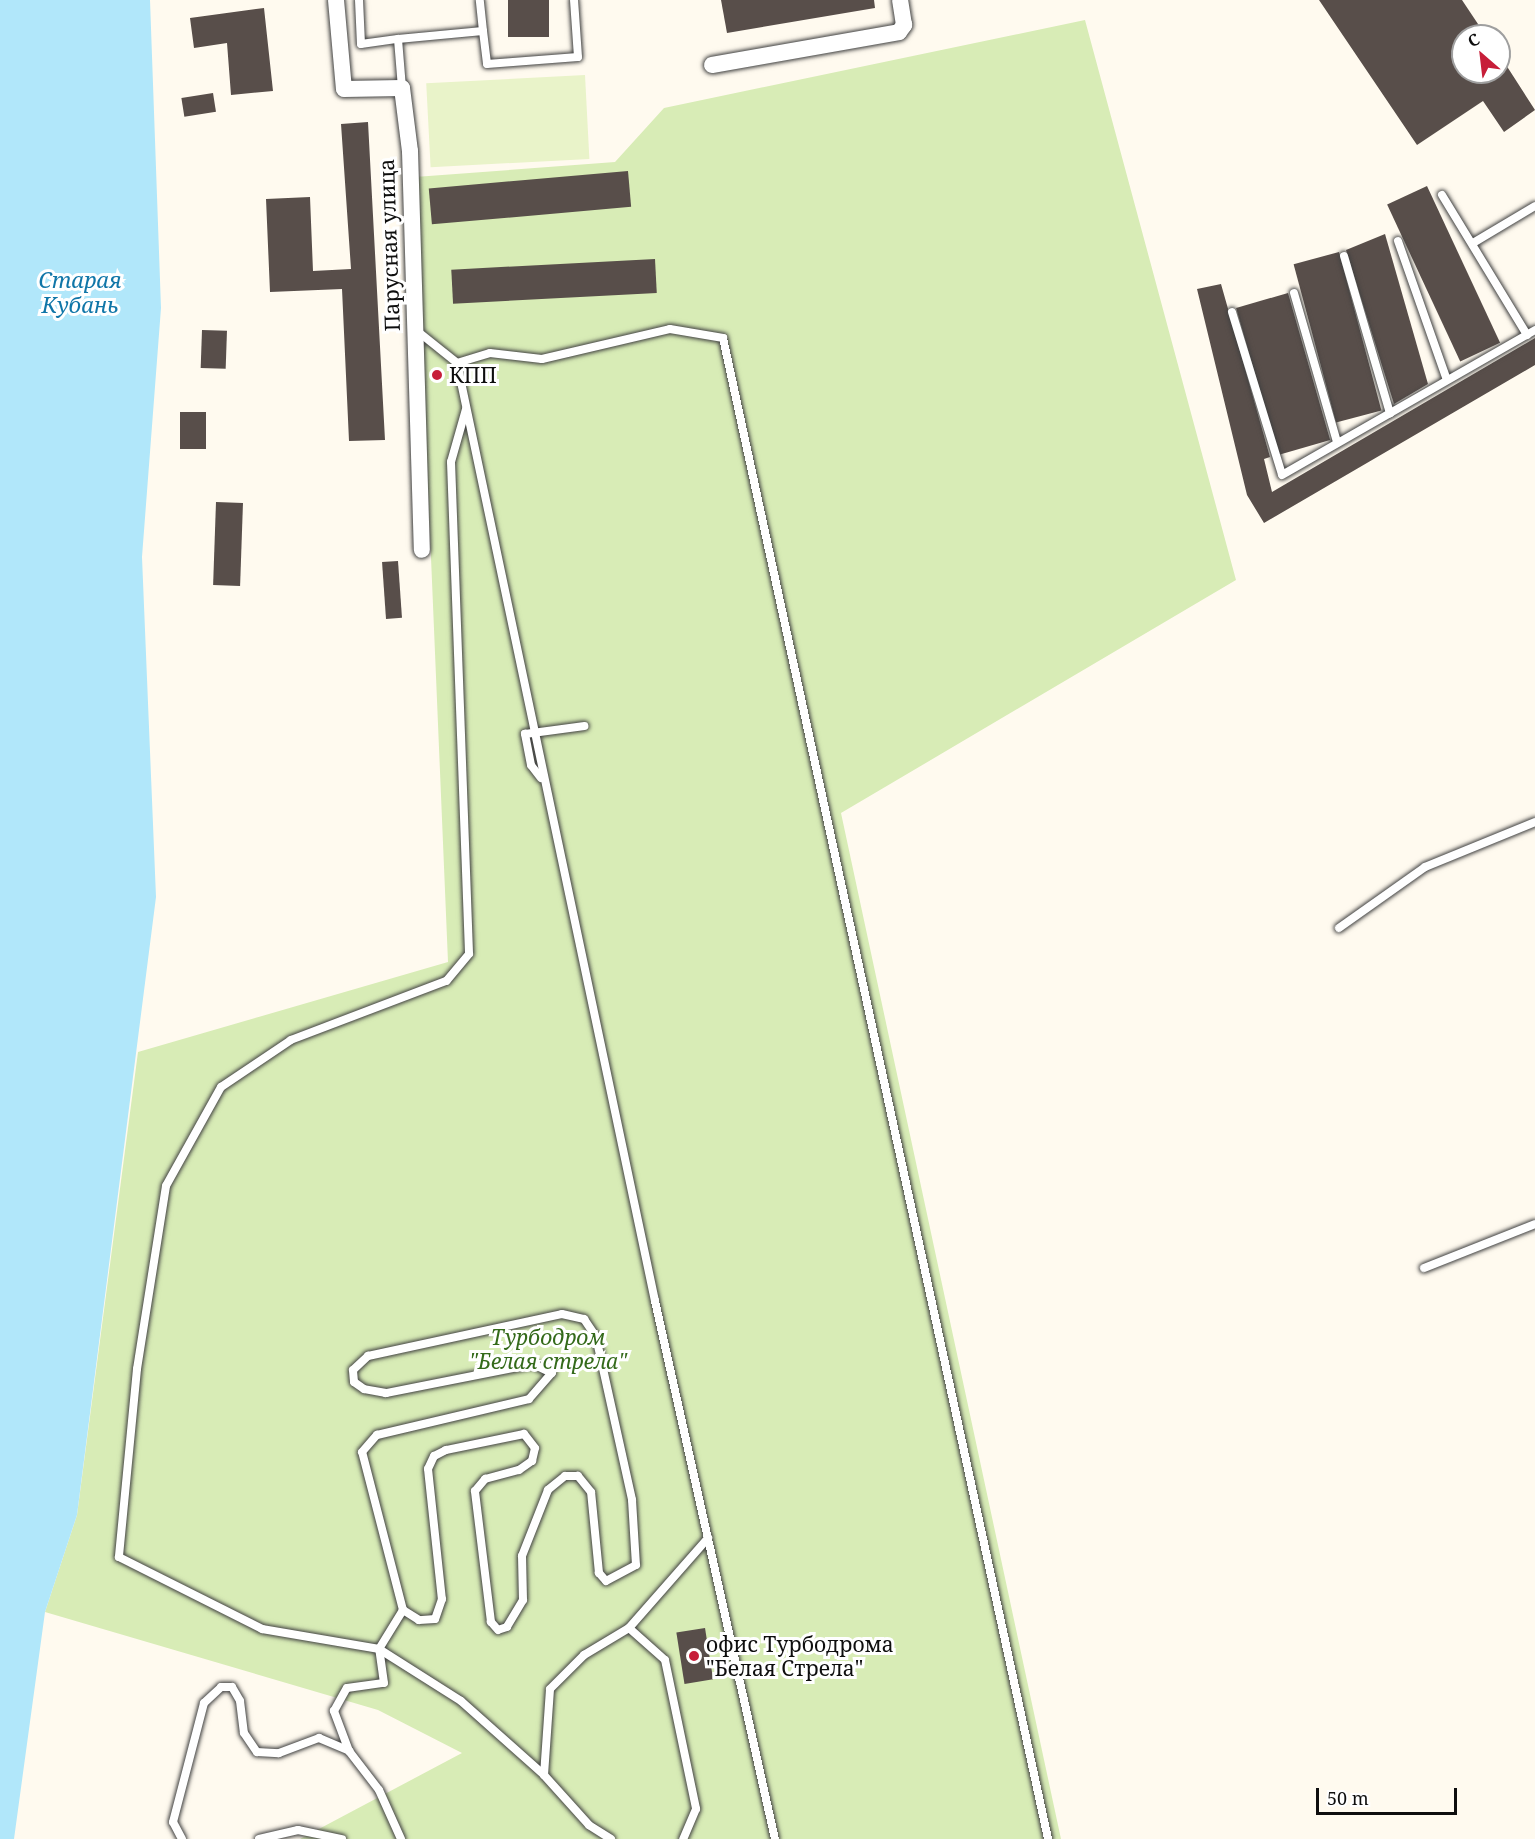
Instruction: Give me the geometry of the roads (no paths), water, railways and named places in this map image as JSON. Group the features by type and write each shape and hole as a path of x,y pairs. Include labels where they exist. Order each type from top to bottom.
{"street":[{"path":"336,0 344,89 402,88"},
{"path":"712,65 899,32 904,25 900,0"},
{"name":"Парусная улица","path":"402,88 410,151 422,550"}],"lane":[{"path":"359,0 361,44 483,31"},
{"path":"480,0 487,64 579,57 574,0"},
{"path":"398,39 402,88"},
{"path":"1232,312 1282,475 1531,332 1442,195"},
{"path":"1473,243 1533,211"},
{"path":"1398,241 1447,380"},
{"path":"1344,256 1390,413"},
{"path":"1294,293 1337,442"},
{"path":"414,328 457,363 543,780 775,1839"},
{"path":"457,363 490,353 542,359 670,329 723,338 1048,1839"},
{"path":"466,409 451,462 470,954 446,981 291,1040 221,1087 166,1186 137,1370 119,1557 262,1629 379,1650 460,1701 544,1775 589,1825 611,1839"},
{"path":"534,733 584,726"},
{"path":"1339,928 1425,867 1535,822"},
{"path":"1424,1268 1535,1224"},
{"path":"400,1839 379,1790 349,1752 334,1711 347,1688 384,1683 379,1650 403,1611 362,1452 377,1435 529,1399 552,1373 533,1364 386,1393 364,1389 354,1382 353,1370 368,1356 562,1314 584,1319 596,1337 632,1500 636,1565 606,1581 599,1573 591,1492 578,1476 565,1476 548,1490 522,1556 523,1600 507,1628 498,1630 491,1622 475,1491 485,1479 532,1461 535,1448 524,1434 434,1456 428,1469 442,1599 435,1619 418,1620 403,1611"},
{"path":"544,1775 550,1689 584,1655 629,1628 708,1538"},
{"path":"629,1628 665,1660 696,1809 683,1839"},
{"path":"182,1839 172,1822 204,1703 221,1687 232,1687 240,1701 244,1733 257,1752 279,1753 319,1738 349,1752"},
{"path":"259,1839 297,1830 342,1839"}],"water":[{"name":"Старая Кубань","path":"0,0 150,0 161,308 142,557 156,897 77,1515 45,1612 14,1839 0,1839"}],"place":[{"name":"КПП","path":"437,375"},
{"name":"офис Турбодрома \"Белая Стрела\"","path":"694,1656"}],"park label":[{"name":"Турбодром \"Белая стрела\"","path":"548,1349"}]}
